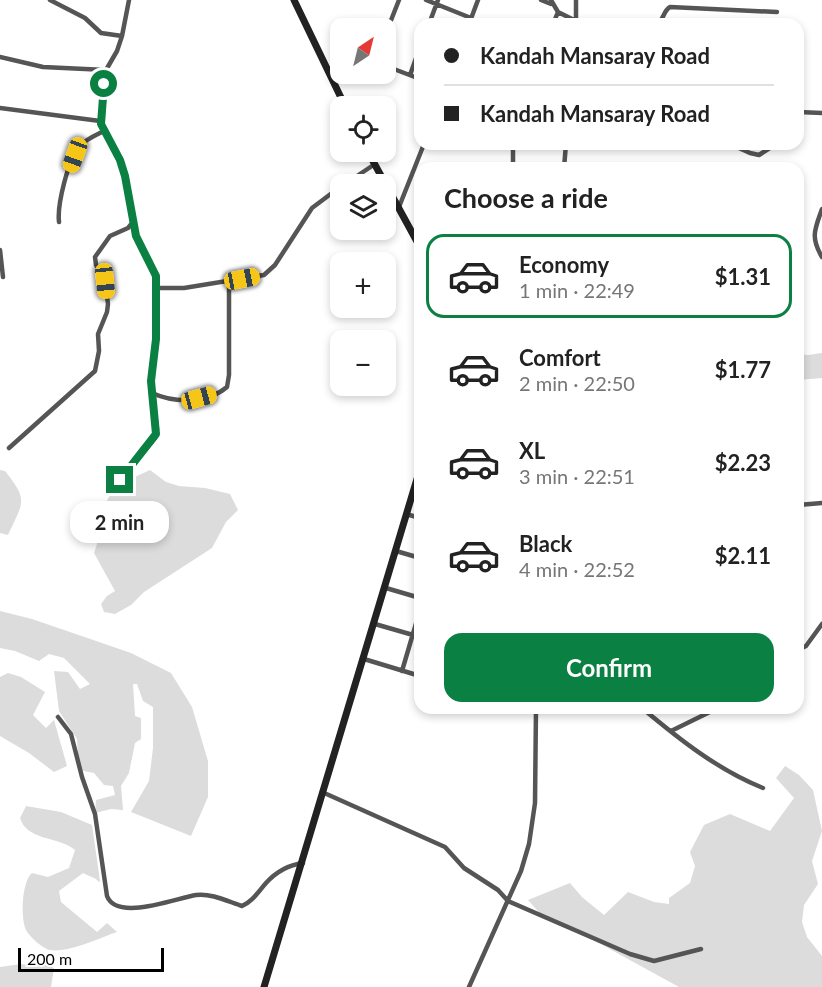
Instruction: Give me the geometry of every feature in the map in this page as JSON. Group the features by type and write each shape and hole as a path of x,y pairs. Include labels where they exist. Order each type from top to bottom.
{"main road":[{"path":"294,0 340,96"},
{"path":"375,164 414,236"},
{"path":"264,987 414,492"}],"street":[{"path":"50,0 85,18 101,33 122,36"},
{"path":"120,480 156,434 152,393 156,339 156,276 139,243 120,160 100,121 103,112 106,70 117,51 122,36 129,0"},
{"path":"392,18 399,0"},
{"path":"426,0 437,2 471,18 478,0"},
{"path":"540,0 551,2 558,12 569,18"},
{"path":"576,0 576,18"},
{"path":"431,18 437,2"},
{"path":"663,18 666,9 670,7 777,12"},
{"path":"556,18 558,12"},
{"path":"0,57 43,67 106,70"},
{"path":"410,75 414,64"},
{"path":"396,70 414,77"},
{"path":"0,108 100,121"},
{"path":"804,112 822,113"},
{"path":"59,222 58,215 62,198 75,155 80,146 104,131"},
{"path":"743,150 759,154 766,150"},
{"path":"360,174 375,164"},
{"path":"399,207 414,169"},
{"path":"156,288 184,288 269,272 312,208 330,194"},
{"path":"822,208 813,234 816,247 822,257"},
{"path":"9,448 92,375 99,351 98,334 108,304 105,281 96,266 95,257 110,236 128,228 134,220"},
{"path":"0,250 3,276"},
{"path":"152,393 164,399 182,402 213,394 227,387 230,375 229,281"},
{"path":"804,504 822,503"},
{"path":"406,514 414,516"},
{"path":"396,550 414,556"},
{"path":"386,588 414,596"},
{"path":"375,624 412,635"},
{"path":"804,647 822,624"},
{"path":"402,671 414,629"},
{"path":"364,659 414,674"},
{"path":"469,987 508,901 529,844 534,817 536,714"},
{"path":"650,714 722,767 743,780 763,788"},
{"path":"671,731 706,714"},
{"path":"58,717 71,734 82,777 95,814 105,886 112,904 118,907 137,908 196,895 242,906 253,899 274,874 295,864 303,863"},
{"path":"322,792 445,846 464,868 498,890 508,901 630,954 654,961 701,949"}],"shaded area":[{"path":"822,353 822,378 804,380 804,355"},
{"path":"0,470 5,471 13,481 18,489 21,502 8,535 0,533"},
{"path":"150,470 166,482 179,486 205,488 230,494 238,510 226,522 212,548 144,592 131,605 115,614 104,612 101,604 115,591 94,553 103,526 105,504 115,486"},
{"path":"0,611 32,619 131,653 171,673 192,707 208,761 208,797 191,836 131,812 149,781 153,748 153,707 143,701 137,684 133,684 135,716 141,718 141,739 135,743 129,773 121,786 123,810 111,809 95,813 96,800 115,795 113,786 104,785 94,773 79,770 77,739 59,711 54,671 68,672 80,689 90,684 64,658 49,654 39,661 15,651 0,648"},
{"path":"8,673 21,677 45,692 33,715 46,728 54,720 67,766 54,772 29,753 0,736 0,677"},
{"path":"785,766 799,775 813,790 822,831 812,861 818,884 804,905 802,922 807,937 822,956 822,987 679,987 575,930 544,918 528,900 570,883 582,897 604,915 628,892 654,902 669,904 669,898 690,883 695,866 690,852 704,825 730,814 770,831 794,798 776,778"},
{"path":"26,806 61,812 92,825 100,881 83,873 59,891 61,902 97,932 107,923 117,932 75,947 58,950 44,947 28,933 24,924 23,908 24,891 29,877 32,873 48,877 69,868 75,850 29,831 20,818"},
{"path":"37,960 54,968 51,987 0,987 0,967 21,964 34,966"}],"route":[{"path":"104,84 103,112 100,121 120,160 136,236 156,276 156,339 151,381 156,434 120,480"}]}
